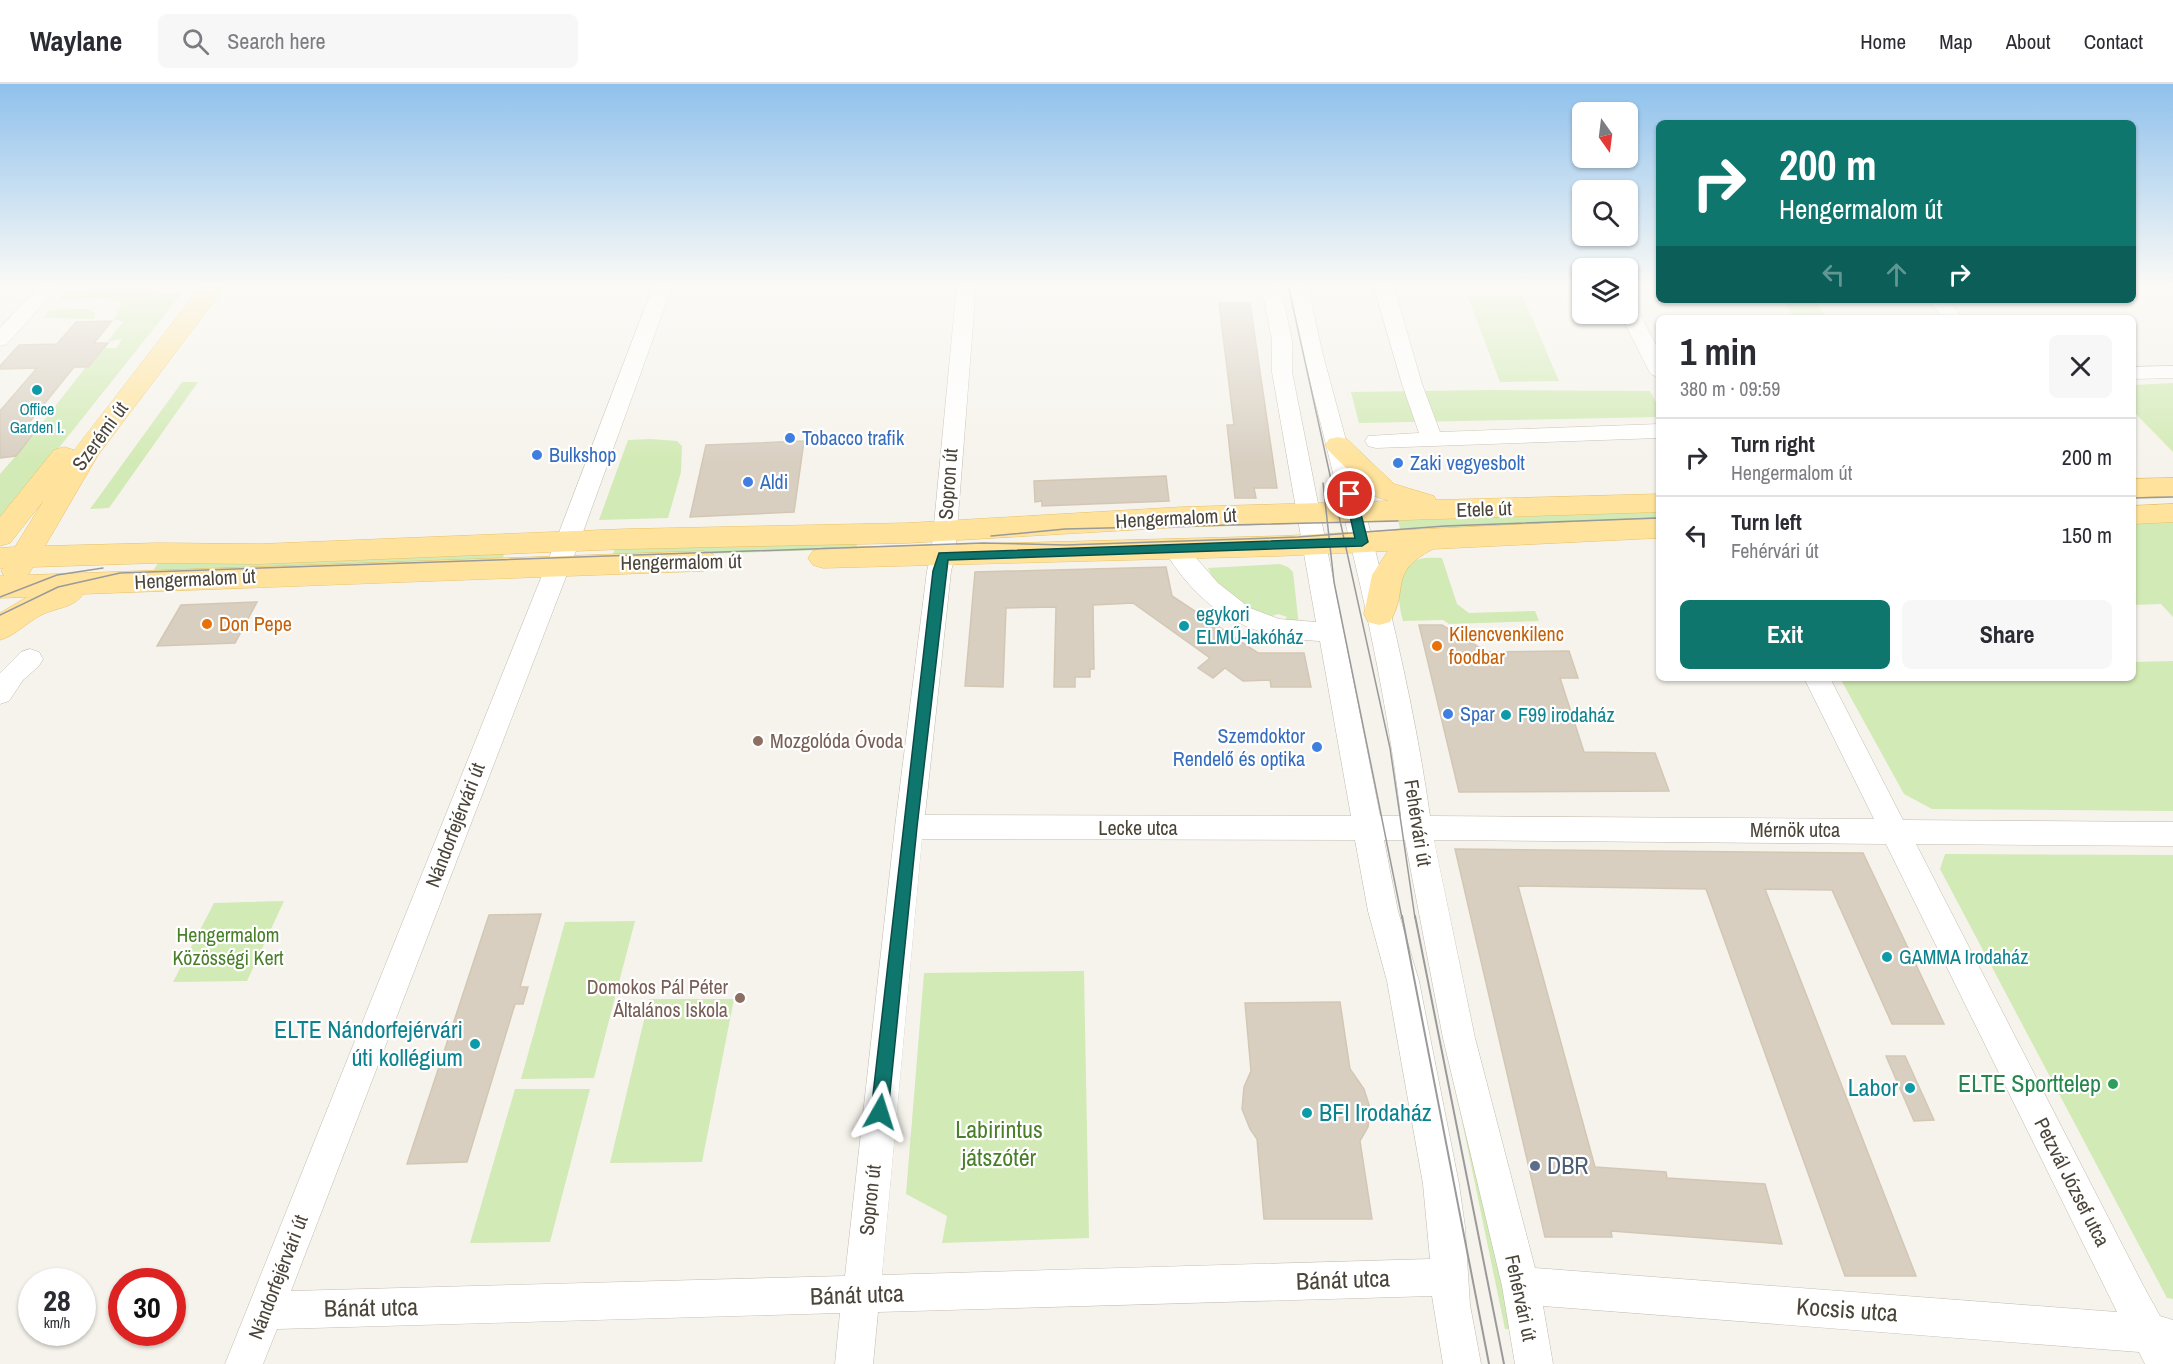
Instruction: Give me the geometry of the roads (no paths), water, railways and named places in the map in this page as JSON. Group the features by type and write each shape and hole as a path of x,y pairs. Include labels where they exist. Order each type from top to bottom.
{"main road":[{"name":"Szerémi út","path":"0,536 151,344"},
{"name":"Szerémi út","path":"6,578 87,451 169,344"},
{"path":"1338,445 1384,490 1413,501 1467,510"},
{"path":"2136,488 2173,487"},
{"name":"Etele út","path":"1309,513 1656,503"},
{"name":"Hengermalom út","path":"944,544 1182,516 1309,513"},
{"path":"2136,515 2173,513"},
{"name":"Etele út","path":"1362,542 1656,528"},
{"path":"1379,614 1388,569 1407,550 1432,537"},
{"name":"Hengermalom út","path":"6,578 158,553 563,554 944,544 1176,550 1362,542"},
{"name":"Hengermalom út","path":"6,578 115,584 283,575 505,570 563,554"},
{"path":"0,629 16,616 47,600 115,584"}],"street":[{"name":"Nándorfejérvári út","path":"244,1364 563,554 641,344"},
{"name":"Sopron út","path":"854,1364 909,827 944,544 961,344"},
{"path":"1282,344 1282,372 1383,911 1402,981 1441,1184 1447,1227 1449,1277 1462,1364"},
{"name":"Fehérvári út","path":"1310,344 1338,445 1379,614 1407,753 1416,829 1459,1038 1521,1286 1534,1364"},
{"path":"1400,344 1432,439"},
{"path":"1645,344 1656,366"},
{"path":"2136,373 2173,372"},
{"path":"1376,441 1656,431"},
{"path":"1176,550 1214,596 1238,614 1259,623 1283,629 1331,633"},
{"path":"0,694 14,673 30,659"},
{"name":"Petzvál József utca","path":"1819,681 2131,1300 2163,1344"},
{"name":"Lecke utca","path":"909,827 1416,829"},
{"name":"Mérnök utca","path":"1416,829 2173,834"},
{"name":"Bánát utca","path":"265,1311 1449,1277"},
{"name":"Kocsis utca","path":"1521,1286 2163,1344"}],"tram line":[{"path":"1301,344 1340,522"},
{"path":"1323,483 1327,523"},
{"path":"2136,498 2173,497"},
{"path":"1343,534 1445,526 1656,518"},
{"path":"1340,522 1398,521"},
{"path":"1327,523 1340,522"},
{"path":"1340,522 1343,534"},
{"path":"991,536 1065,529 1327,523"},
{"path":"1327,523 1329,535"},
{"path":"1329,535 1343,534"},
{"path":"1343,534 1390,748 1415,918"},
{"path":"0,615 58,587 120,573 983,543 1066,545 1329,535"},
{"path":"1329,535 1334,582 1402,918"},
{"path":"0,597 57,575 103,568"},
{"path":"1402,916 1489,1364"},
{"path":"1415,916 1504,1364"}],"place":[{"name":"Office Garden I.","path":"37,390"},
{"name":"Tobacco trafik","path":"790,438"},
{"name":"Bulkshop","path":"537,455"},
{"name":"Zaki vegyesbolt","path":"1398,463"},
{"name":"Aldi","path":"748,482"},
{"name":"Don Pepe","path":"207,624"},
{"name":"egykori ELMŰ-lakóház","path":"1184,626"},
{"name":"Kilencvenkilenc foodbar","path":"1437,646"},
{"name":"Spar","path":"1448,714"},
{"name":"F99 irodaház","path":"1506,715"},
{"name":"Mozgolóda Óvoda","path":"758,741"},
{"name":"Szemdoktor Rendelő és optika","path":"1317,747"},
{"name":"GAMMA Irodaház","path":"1887,957"},
{"name":"Domokos Pál Péter Általános Iskola","path":"740,998"},
{"name":"ELTE Nándorfejérvári úti kollégium","path":"475,1044"},
{"name":"ELTE Sporttelep","path":"2113,1084"},
{"name":"Labor","path":"1910,1088"},
{"name":"BFI Irodaház","path":"1307,1113"},
{"name":"DBR","path":"1535,1166"}],"park label":[{"name":"Hengermalom Közösségi Kert","path":"228,946"},
{"name":"Labirintus játszótér","path":"999,1144"}]}
